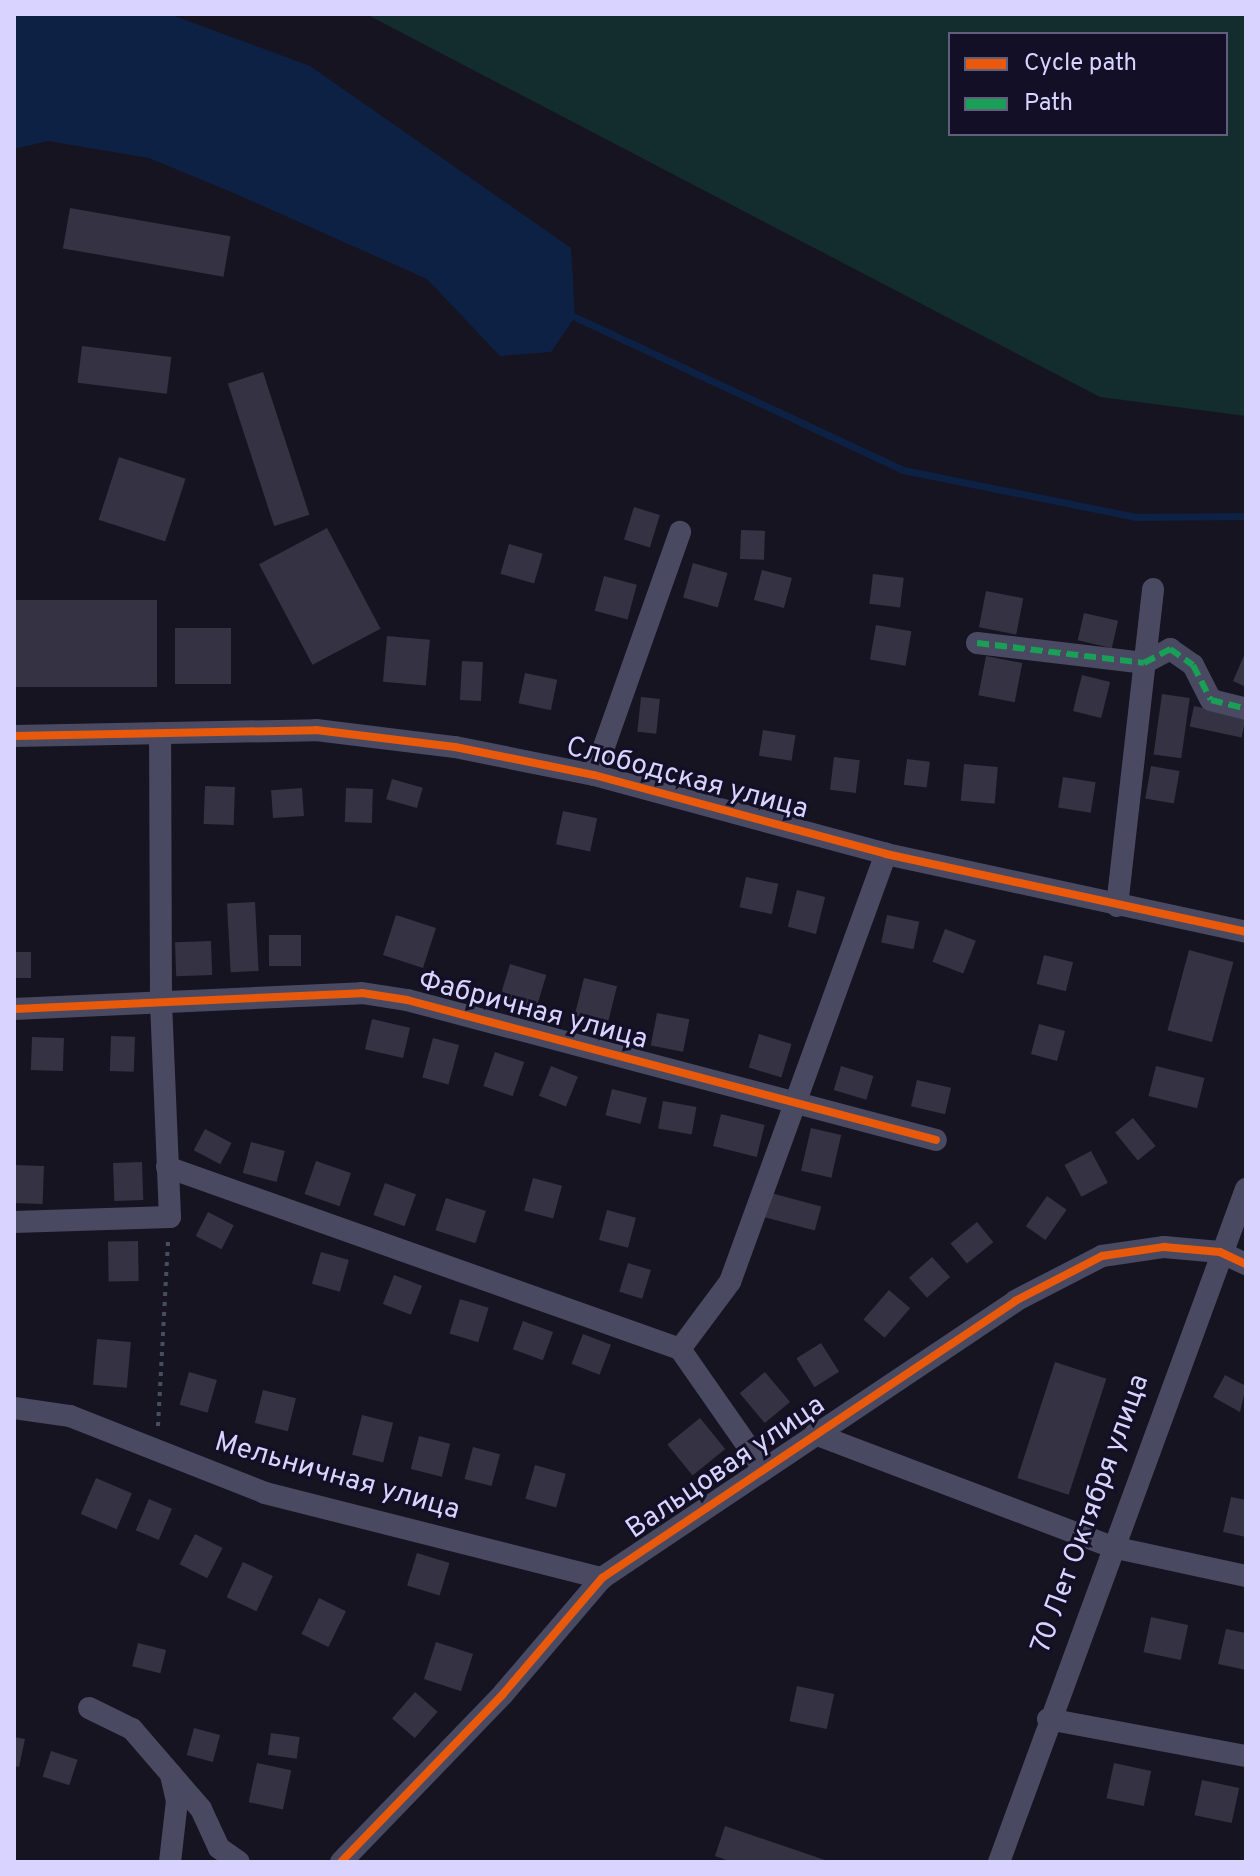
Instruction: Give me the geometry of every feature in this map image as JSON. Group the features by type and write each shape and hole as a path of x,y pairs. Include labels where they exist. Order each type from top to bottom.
{"street":[{"path":"594,775 680,532"},
{"path":"1117,906 1153,589"},
{"path":"977,643 1144,663 1170,649 1193,665 1211,700 1246,709"},
{"name":"Слободская улица","path":"14,736 316,730 455,747 594,775 886,854 1246,932"},
{"path":"14,1222 170,1217 161,999 160,733"},
{"path":"680,1349 730,1282 798,1103 886,854"},
{"name":"Фабричная улица","path":"14,1009 161,999 362,993 407,1000 936,1140"},
{"path":"167,1167 680,1349 763,1468"},
{"name":"70 Лет Октября улица","path":"999,1862 1048,1719 1246,1189"},
{"name":"Вальцовая улица","path":"341,1862 503,1694 602,1578 1015,1301 1102,1256 1164,1247 1220,1252 1246,1264"},
{"name":"Мельничная улица","path":"14,1408 70,1416 265,1493 602,1578"},
{"path":"815,1434 1112,1547 1246,1576"},
{"path":"89,1708 132,1729 201,1809 219,1848 239,1862"},
{"path":"1048,1719 1246,1756"},
{"path":"170,1862 177,1801 171,1772"}],"path":[{"path":"157,1450 170,1217"}],"green space":[{"path":"366,14 1246,14 1246,416 1100,397"}],"water":[{"path":"14,14 169,14 310,66 571,248 575,317 551,352 500,356 427,279 229,191 149,158 48,141 14,149"}],"building":[{"path":"70,208 231,236 223,277 63,248"},
{"path":"82,346 171,357 167,394 77,383"},
{"path":"263,372 309,515 274,526 228,383"},
{"path":"119,457 186,479 165,541 99,520"},
{"path":"634,507 660,515 650,547 624,540"},
{"path":"327,528 381,629 313,665 259,564"},
{"path":"741,530 765,531 764,560 740,559"},
{"path":"509,544 543,554 534,583 500,574"},
{"path":"693,563 728,573 718,608 683,598"},
{"path":"762,570 792,578 784,608 754,600"},
{"path":"873,574 904,578 900,608 869,604"},
{"path":"604,576 637,585 628,620 595,611"},
{"path":"986,591 1023,598 1016,635 979,627"},
{"path":"14,600 157,600 157,687 14,687"},
{"path":"1084,613 1118,621 1112,648 1078,640"},
{"path":"876,625 911,631 905,666 870,659"},
{"path":"175,628 231,628 231,684 175,684"},
{"path":"387,636 430,640 426,686 383,682"},
{"path":"1246,651 1246,687 1233,681"},
{"path":"986,656 1022,663 1015,702 978,695"},
{"path":"462,661 483,662 481,701 460,700"},
{"path":"525,673 557,680 551,710 519,703"},
{"path":"1082,675 1110,682 1101,718 1073,711"},
{"path":"1162,694 1190,698 1181,758 1154,754"},
{"path":"641,697 660,699 656,734 637,732"},
{"path":"1194,706 1246,717 1241,738 1190,727"},
{"path":"763,730 796,735 792,761 759,756"},
{"path":"834,757 860,760 856,793 830,790"},
{"path":"907,759 930,762 927,788 904,785"},
{"path":"964,764 998,767 995,804 961,801"},
{"path":"1151,766 1180,771 1174,804 1145,798"},
{"path":"1063,777 1096,782 1091,813 1058,808"},
{"path":"392,779 423,788 417,808 386,799"},
{"path":"205,786 235,787 234,825 204,824"},
{"path":"302,788 304,816 273,818 271,790"},
{"path":"346,788 373,789 372,823 345,822"},
{"path":"563,811 597,818 590,852 556,844"},
{"path":"746,877 778,884 772,914 740,907"},
{"path":"797,890 825,897 816,934 788,927"},
{"path":"255,902 259,971 231,972 227,903"},
{"path":"396,915 436,928 423,968 383,955"},
{"path":"887,915 919,922 913,949 881,942"},
{"path":"945,929 976,941 963,974 932,962"},
{"path":"269,935 301,935 301,966 269,966"},
{"path":"211,941 212,975 176,976 175,942"},
{"path":"1189,950 1233,962 1212,1042 1168,1030"},
{"path":"14,952 31,952 31,978 14,978"},
{"path":"1044,955 1073,962 1066,991 1037,984"},
{"path":"510,964 546,975 536,1010 499,998"},
{"path":"584,978 617,986 608,1024 575,1016"},
{"path":"657,1013 689,1019 683,1052 651,1045"},
{"path":"372,1019 410,1028 403,1058 365,1049"},
{"path":"1039,1024 1065,1031 1057,1061 1031,1054"},
{"path":"759,1034 792,1044 781,1077 749,1067"},
{"path":"111,1036 135,1037 134,1072 110,1071"},
{"path":"32,1037 64,1038 63,1071 31,1070"},
{"path":"433,1038 459,1045 448,1085 422,1078"},
{"path":"495,1052 524,1062 513,1096 483,1086"},
{"path":"551,1066 578,1077 566,1107 539,1096"},
{"path":"841,1066 874,1076 866,1100 834,1090"},
{"path":"1156,1066 1205,1078 1197,1108 1149,1096"},
{"path":"917,1080 951,1088 945,1114 911,1106"},
{"path":"612,1089 647,1098 640,1124 605,1115"},
{"path":"663,1101 696,1107 692,1134 658,1129"},
{"path":"721,1114 765,1125 757,1157 713,1146"},
{"path":"1133,1118 1156,1146 1138,1160 1115,1132"},
{"path":"811,1128 841,1135 831,1178 801,1171"},
{"path":"205,1129 231,1143 220,1164 194,1150"},
{"path":"251,1142 285,1151 277,1182 243,1173"},
{"path":"1091,1151 1108,1183 1081,1197 1065,1165"},
{"path":"316,1161 351,1173 340,1206 305,1194"},
{"path":"142,1162 143,1200 114,1201 113,1163"},
{"path":"14,1165 44,1166 43,1204 14,1203"},
{"path":"533,1178 562,1186 553,1219 524,1211"},
{"path":"385,1183 416,1194 404,1226 373,1215"},
{"path":"771,1193 821,1206 815,1231 765,1217"},
{"path":"1047,1196 1067,1210 1045,1240 1026,1226"},
{"path":"446,1198 486,1211 475,1243 435,1230"},
{"path":"607,1210 636,1218 628,1248 599,1240"},
{"path":"208,1212 234,1225 222,1249 196,1236"},
{"path":"977,1222 993,1242 967,1264 951,1243"},
{"path":"138,1241 139,1281 109,1282 108,1242"},
{"path":"321,1252 349,1260 340,1292 312,1284"},
{"path":"932,1257 950,1277 927,1298 909,1278"},
{"path":"628,1263 651,1270 642,1299 619,1292"},
{"path":"394,1275 422,1286 411,1315 383,1304"},
{"path":"889,1290 910,1308 885,1338 863,1319"},
{"path":"460,1299 489,1308 478,1342 449,1333"},
{"path":"523,1321 553,1332 543,1360 513,1349"},
{"path":"583,1334 611,1345 600,1375 572,1364"},
{"path":"97,1339 131,1342 127,1388 93,1385"},
{"path":"821,1343 839,1372 814,1387 796,1358"},
{"path":"1055,1362 1106,1379 1069,1495 1017,1478"},
{"path":"189,1372 217,1380 208,1413 180,1405"},
{"path":"765,1372 790,1402 765,1423 740,1393"},
{"path":"1225,1375 1246,1386 1240,1412 1213,1397"},
{"path":"263,1390 296,1398 288,1431 255,1423"},
{"path":"362,1415 393,1423 383,1463 352,1455"},
{"path":"700,1418 725,1449 693,1476 667,1444"},
{"path":"419,1436 450,1444 442,1477 411,1469"},
{"path":"473,1447 500,1454 492,1486 464,1479"},
{"path":"535,1465 566,1474 556,1507 525,1499"},
{"path":"96,1478 132,1493 117,1529 81,1514"},
{"path":"1231,1497 1246,1500 1246,1537 1223,1532"},
{"path":"149,1499 172,1509 159,1540 136,1530"},
{"path":"195,1534 223,1548 207,1578 180,1564"},
{"path":"417,1553 450,1563 440,1595 407,1586"},
{"path":"243,1562 273,1576 256,1611 227,1597"},
{"path":"319,1598 346,1611 328,1647 301,1634"},
{"path":"1151,1617 1188,1625 1181,1660 1144,1652"},
{"path":"1226,1629 1246,1633 1246,1670 1218,1664"},
{"path":"436,1642 473,1654 461,1691 424,1679"},
{"path":"138,1643 166,1650 160,1673 132,1666"},
{"path":"797,1686 834,1694 827,1729 790,1721"},
{"path":"415,1692 438,1712 415,1738 392,1718"},
{"path":"194,1728 220,1735 213,1762 187,1755"},
{"path":"271,1733 300,1737 297,1759 268,1755"},
{"path":"14,1737 25,1739 19,1767 14,1766"},
{"path":"51,1751 78,1760 69,1785 43,1777"},
{"path":"257,1763 291,1770 283,1809 249,1802"},
{"path":"1114,1763 1151,1771 1144,1806 1107,1798"},
{"path":"1202,1780 1239,1788 1232,1823 1195,1815"},
{"path":"725,1826 825,1862 732,1862 715,1856"}],"waterway":[{"path":"575,317 903,470 1137,517 1246,516"}],"marked path":[{"path":"977,643 1144,663 1170,649 1193,665 1211,700 1246,709"}],"cycle path":[{"path":"14,736 316,730 455,747 594,775 886,854 1246,932"},
{"path":"14,1009 362,993 407,1000 936,1140"},
{"path":"341,1862 503,1694 602,1578 1015,1301 1102,1256 1164,1247 1220,1252 1246,1264"}]}
